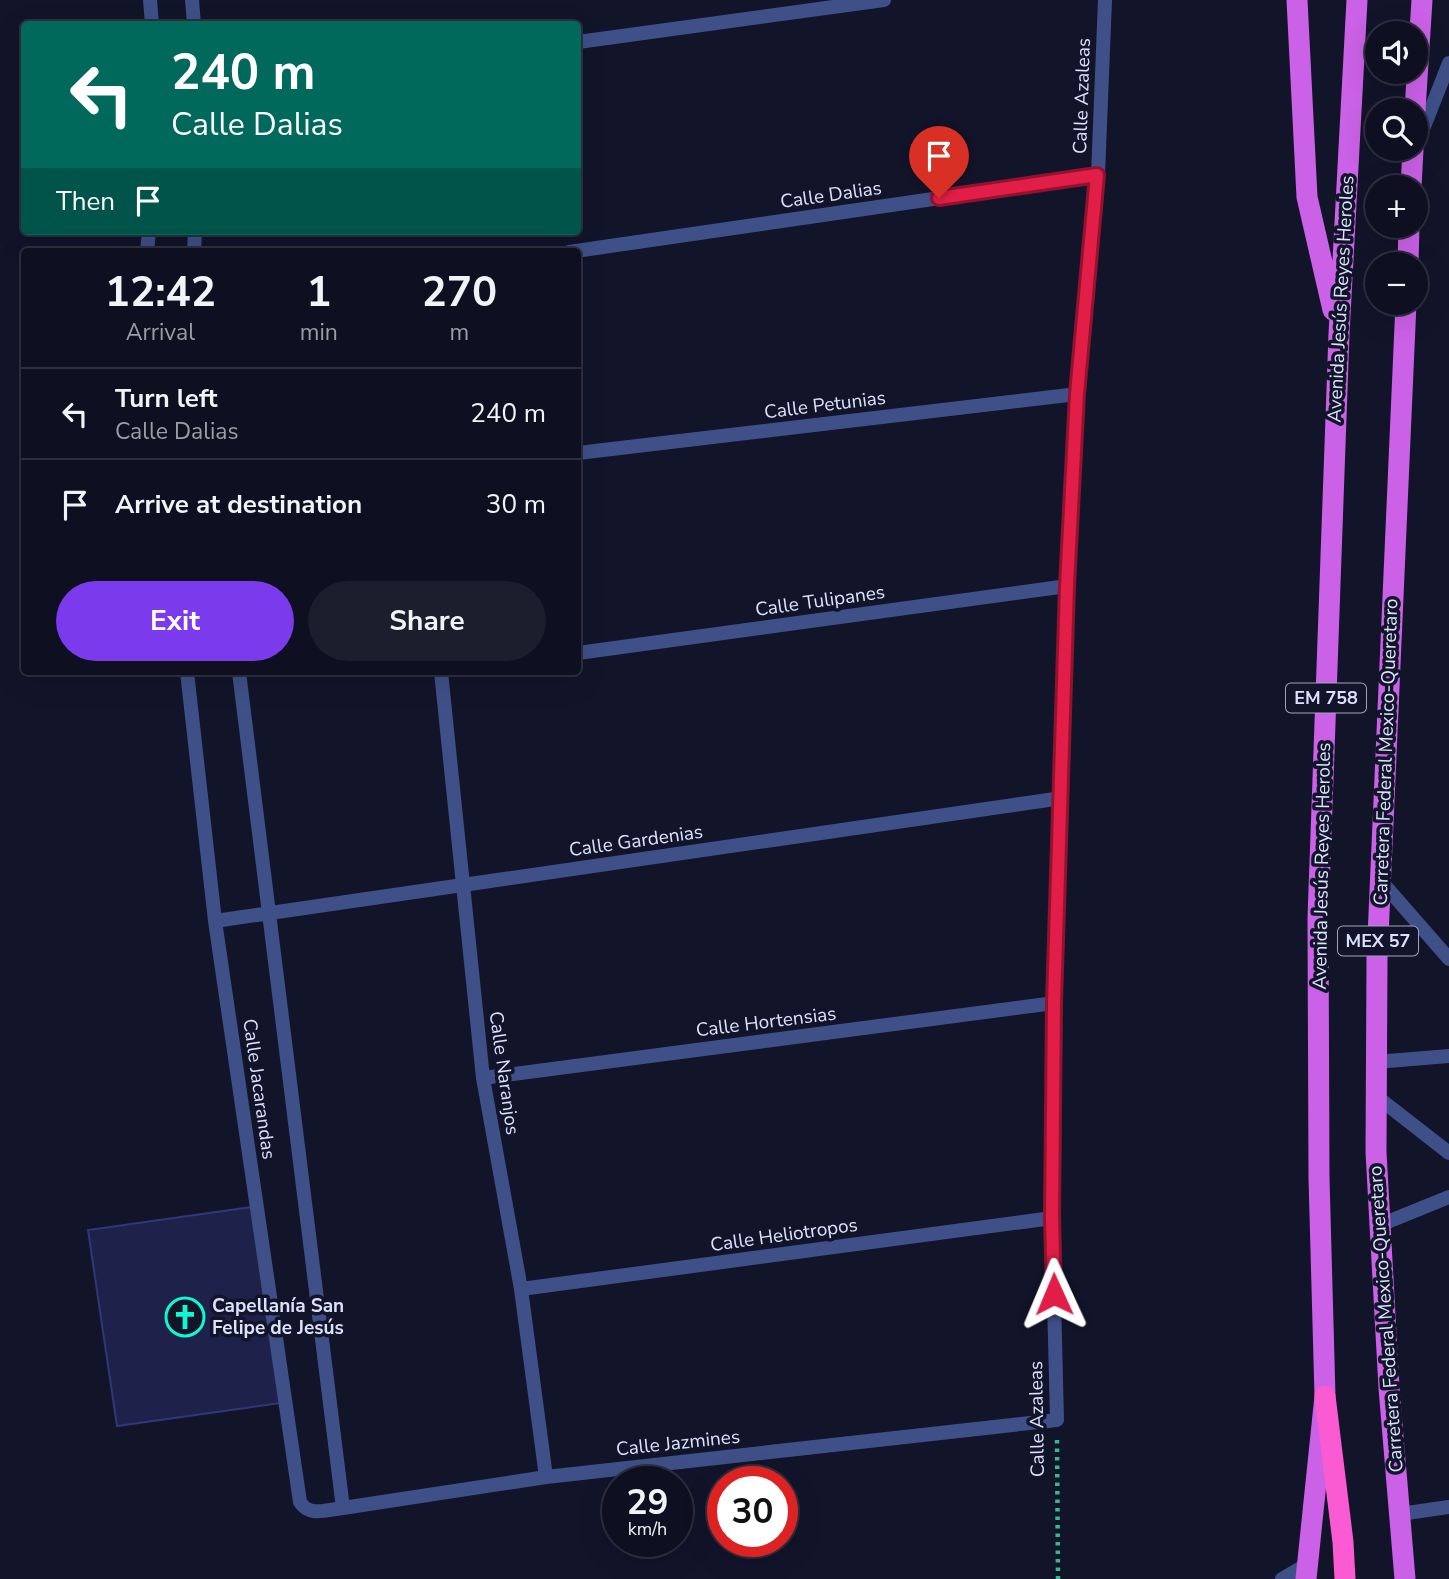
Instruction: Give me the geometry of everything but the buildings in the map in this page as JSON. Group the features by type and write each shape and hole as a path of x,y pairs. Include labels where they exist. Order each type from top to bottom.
{"highway":[{"path":"1297,0 1307,197 1339,334"},
{"name":"Avenida Jesús Reyes Heroles","path":"1325,1396 1319,1178 1318,918 1339,334 1357,0"},
{"path":"1416,98 1422,0"},
{"name":"Carretera Federal Mexico-Queretaro","path":"1405,315 1381,881 1376,1062 1380,1224 1389,1388 1405,1579"},
{"path":"1306,1572 1325,1396"},
{"path":"1325,1396 1345,1579"}],"street":[{"path":"150,0 152,21"},
{"path":"192,0 194,21"},
{"path":"581,42 884,0"},
{"name":"Calle Azaleas","path":"1057,1420 1052,1218 1054,1003 1067,586 1077,394 1097,175 1105,0"},
{"path":"1428,115 1449,63"},
{"name":"Calle Dalias","path":"581,250 1097,175"},
{"name":"Calle Petunias","path":"581,453 1077,394"},
{"name":"Calle Tulipanes","path":"581,653 1067,586"},
{"name":"Calle Jacarandas","path":"187,675 215,921 300,1502 304,1509"},
{"name":"Calle Jacarandas","path":"239,675 342,1508"},
{"name":"Calle Naranjos","path":"441,675 483,1078 521,1289 545,1476"},
{"name":"Calle Gardenias","path":"215,921 1062,798"},
{"path":"1381,881 1449,959"},
{"name":"Calle Hortensias","path":"483,1078 1054,1003"},
{"path":"1376,1062 1449,1056"},
{"path":"1376,1096 1449,1153"},
{"path":"1380,1224 1449,1197"},
{"name":"Calle Heliotropos","path":"521,1289 1052,1218"},
{"name":"Calle Jazmines","path":"304,1509 310,1512 342,1508 545,1476 1057,1420"},
{"path":"1400,1514 1449,1507"},
{"path":"1282,1579 1306,1572"}],"path":[{"name":"Calle Azaleas","path":"1057,1420 1058,1579"}],"place":[{"name":"Capellanía San Felipe de Jesús","path":"185,1317"}],"route":[{"path":"939,198 1097,175 1077,394 1067,586 1054,1003 1054,1294"}]}
